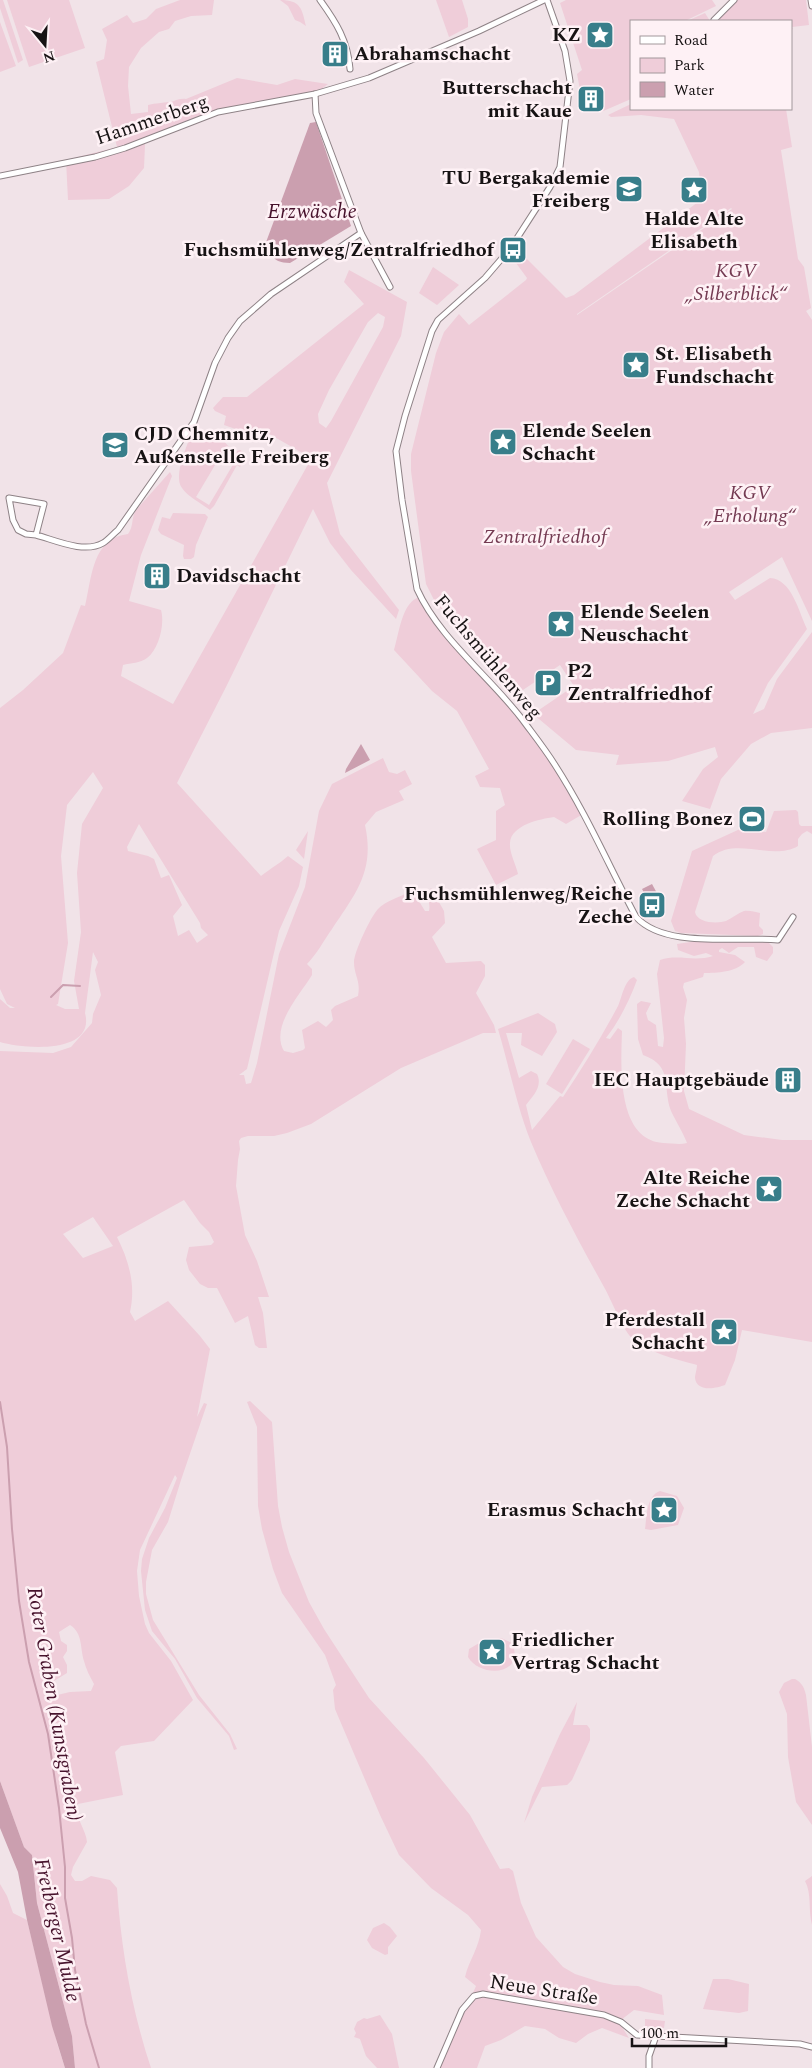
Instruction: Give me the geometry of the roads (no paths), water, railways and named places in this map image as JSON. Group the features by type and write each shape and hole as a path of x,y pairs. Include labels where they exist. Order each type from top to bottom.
{"street":[{"path":"320,0 338,26 347,46 350,69"},
{"name":"Hammerberg","path":"0,176 95,157 125,148 218,112 315,94 369,78 546,0"},
{"name":"Fuchsmühlenweg","path":"546,0 564,51 570,80 560,167 550,187 510,250 485,278 438,320 432,331 400,436 396,462 416,589 441,628 512,708 555,764 640,922 656,932 684,938 778,940 793,917"},
{"path":"714,20 734,0"},
{"path":"811,0 812,6"},
{"path":"315,94 316,113 361,233 390,287"},
{"path":"36,535 44,504 10,498 18,530 26,534 78,547 91,547 103,544 118,530 194,422 215,364 228,338 240,321 271,294 361,233"},
{"name":"Neue Straße","path":"436,2068 462,2010 474,1996 482,1994 604,2015 621,2022 637,2035 800,2044 812,2047"},
{"path":"649,2068 649,2056 656,2036"}],"water":[{"name":"Erzwäsche","path":"316,122 351,226 290,263 281,262 272,256 265,245 310,123"},
{"path":"361,744 370,760 345,773 346,769"},
{"path":"652,884 658,895 648,900 642,889"},
{"path":"0,1781 24,1847 32,1855 37,1903 72,2036 75,2068 65,2068 52,2026 27,1920 18,1872 0,1828"}],"waterway":[{"path":"51,997 63,985 80,986"},
{"name":"Roter Graben (Kunstgraben)","path":"0,1402 7,1447 19,1601 29,1662 48,1734 59,1808 65,1867 65,1898 75,1970 86,2024 99,2068"}],"place":[{"name":"KZ","path":"600,35"},
{"name":"Abrahamschacht","path":"335,54"},
{"name":"Butterschacht mit Kaue","path":"591,99"},
{"name":"TU Bergakademie Freiberg","path":"629,189"},
{"name":"Halde Alte Elisabeth","path":"694,190"},
{"name":"Fuchsmühlenweg/Zentralfriedhof","path":"513,250"},
{"name":"St. Elisabeth Fundschacht","path":"636,365"},
{"name":"Elende Seelen Schacht","path":"503,442"},
{"name":"CJD Chemnitz, Außenstelle Freiberg","path":"115,445"},
{"name":"Davidschacht","path":"157,576"},
{"name":"Elende Seelen Neuschacht","path":"561,624"},
{"name":"P2 Zentralfriedhof","path":"548,683"},
{"name":"Rolling Bonez","path":"752,819"},
{"name":"Fuchsmühlenweg/Reiche Zeche","path":"652,905"},
{"name":"IEC Hauptgebäude","path":"788,1080"},
{"name":"Alte Reiche Zeche Schacht","path":"769,1189"},
{"name":"Pferdestall Schacht","path":"724,1332"},
{"name":"Erasmus Schacht","path":"664,1510"},
{"name":"Friedlicher Vertrag Schacht","path":"492,1652"}],"park label":[{"name":"KGV „Silberblick“","path":"736,282"},
{"name":"KGV „Erholung“","path":"750,504"},
{"name":"Zentralfriedhof","path":"545,537"}],"water label":[{"name":"Freiberger Mulde","path":"57,1930"}]}
